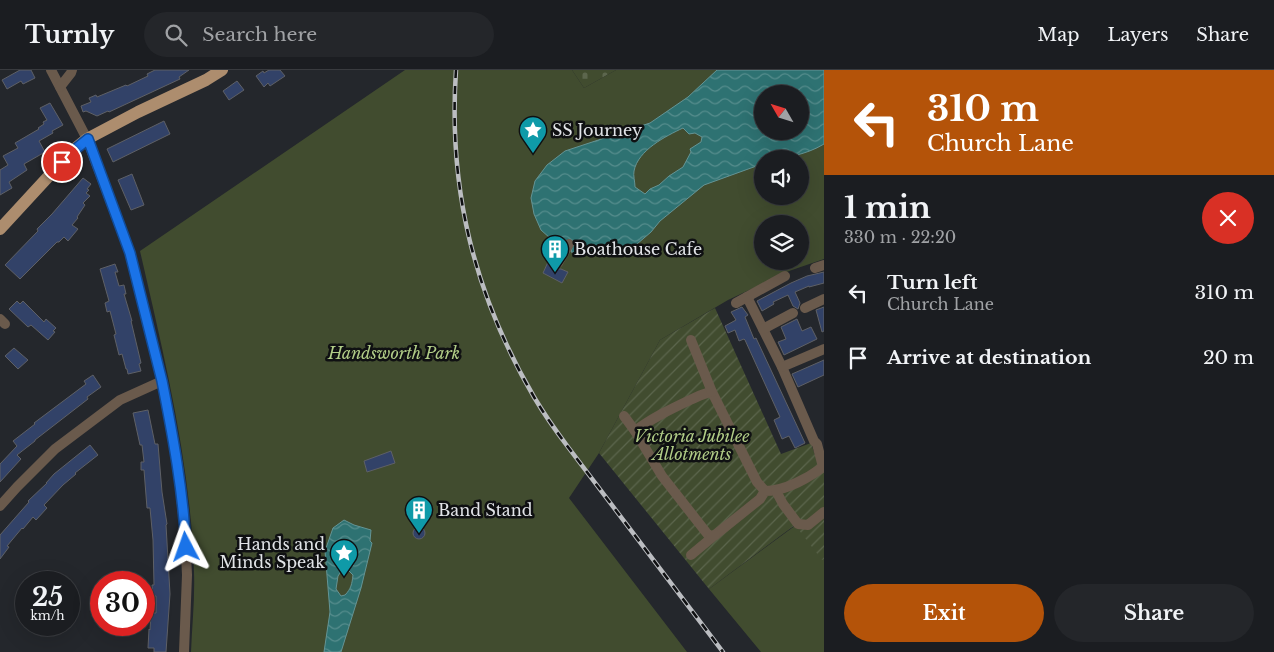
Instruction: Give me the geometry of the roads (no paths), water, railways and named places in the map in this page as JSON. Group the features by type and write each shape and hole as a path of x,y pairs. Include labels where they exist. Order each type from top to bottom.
{"main road":[{"path":"0,229 72,152 88,139 138,112 206,80 222,70"}],"street":[{"path":"51,70 88,139 130,253 162,381 178,466 185,534 187,575 184,652"},
{"path":"60,87 72,70"},
{"path":"558,263 568,244"},
{"path":"736,303 785,276"},
{"path":"691,555 770,491 809,477 824,467 821,444 814,441 782,367 747,297"},
{"path":"805,308 824,299"},
{"path":"763,329 793,313"},
{"path":"691,340 712,392 757,482 770,491 783,504 798,524 808,525 824,512"},
{"path":"782,367 824,349"},
{"path":"0,506 55,449 120,400 162,381"},
{"path":"634,431 671,408 712,392"},
{"path":"624,416 662,476 709,536 716,535"}],"water":[{"path":"717,70 824,70 824,144 809,151 754,150 754,167 704,185 660,221 637,244 589,254 571,252 572,248 565,243 560,247 541,230 534,214 531,198 535,181 547,165 565,151 650,123 688,97","holes":["683,128 689,134 695,133 702,137 701,142 690,149 691,152 683,167 645,194 635,187 634,173 637,163 647,150"]},
{"path":"344,520 371,530 370,541 372,543 361,588 341,652 324,652 330,612 325,551 333,528","holes":["342,570 348,570 353,575 352,584 347,593 341,596 336,589 338,576"]}],"railway":[{"path":"456,70 456,157 461,199 469,240 495,319 534,397 559,435 723,652"}],"place":[{"name":"SS Journey","path":"533,154"},
{"name":"Boathouse Cafe","path":"555,273"},
{"name":"Band Stand","path":"419,534"},
{"name":"Hands and Minds Speak","path":"344,577"}],"park label":[{"name":"Handsworth Park","path":"394,353"},
{"name":"Victoria Jubilee Allotments","path":"692,445"}]}
